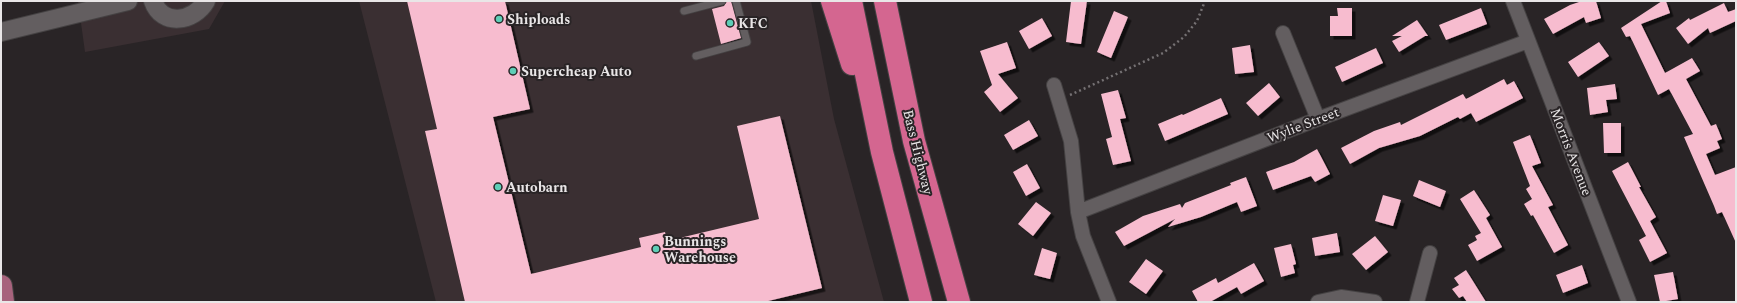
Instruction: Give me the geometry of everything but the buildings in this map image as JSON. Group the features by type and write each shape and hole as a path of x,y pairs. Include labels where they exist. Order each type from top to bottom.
{"highway":[{"path":"832,1 836,17 882,152"},
{"path":"851,1 882,152 921,302"},
{"name":"Bass Highway","path":"885,1 914,140 959,302"}],"main road":[{"path":"1,286 3,302"}],"street":[{"path":"1,32 128,1"},
{"path":"153,1 160,12 168,17 177,19 187,18 195,14 202,8 206,1"},
{"name":"Morris Avenue","path":"1513,1 1629,302"},
{"path":"1283,33 1318,119"},
{"name":"Wylie Street","path":"1078,212 1318,119 1528,41"},
{"path":"1054,85 1071,141 1078,212 1083,236 1109,302"},
{"path":"1417,302 1430,253"},
{"path":"1318,302 1341,297 1375,302"}],"lane":[{"path":"684,10 722,1"},
{"path":"696,56 747,42 736,1"}],"path":[{"path":"1058,101 1163,53 1184,37 1196,21 1205,1"}],"shaded area":[{"path":"78,1 225,1 209,29 85,52"},
{"path":"359,1 811,1 834,119 884,302 436,302"}],"place":[{"name":"Shiploads","path":"499,19"},
{"name":"KFC","path":"730,23"},
{"name":"Supercheap Auto","path":"513,71"},
{"name":"Autobarn","path":"498,187"},
{"name":"Bunnings Warehouse","path":"656,249"}]}
